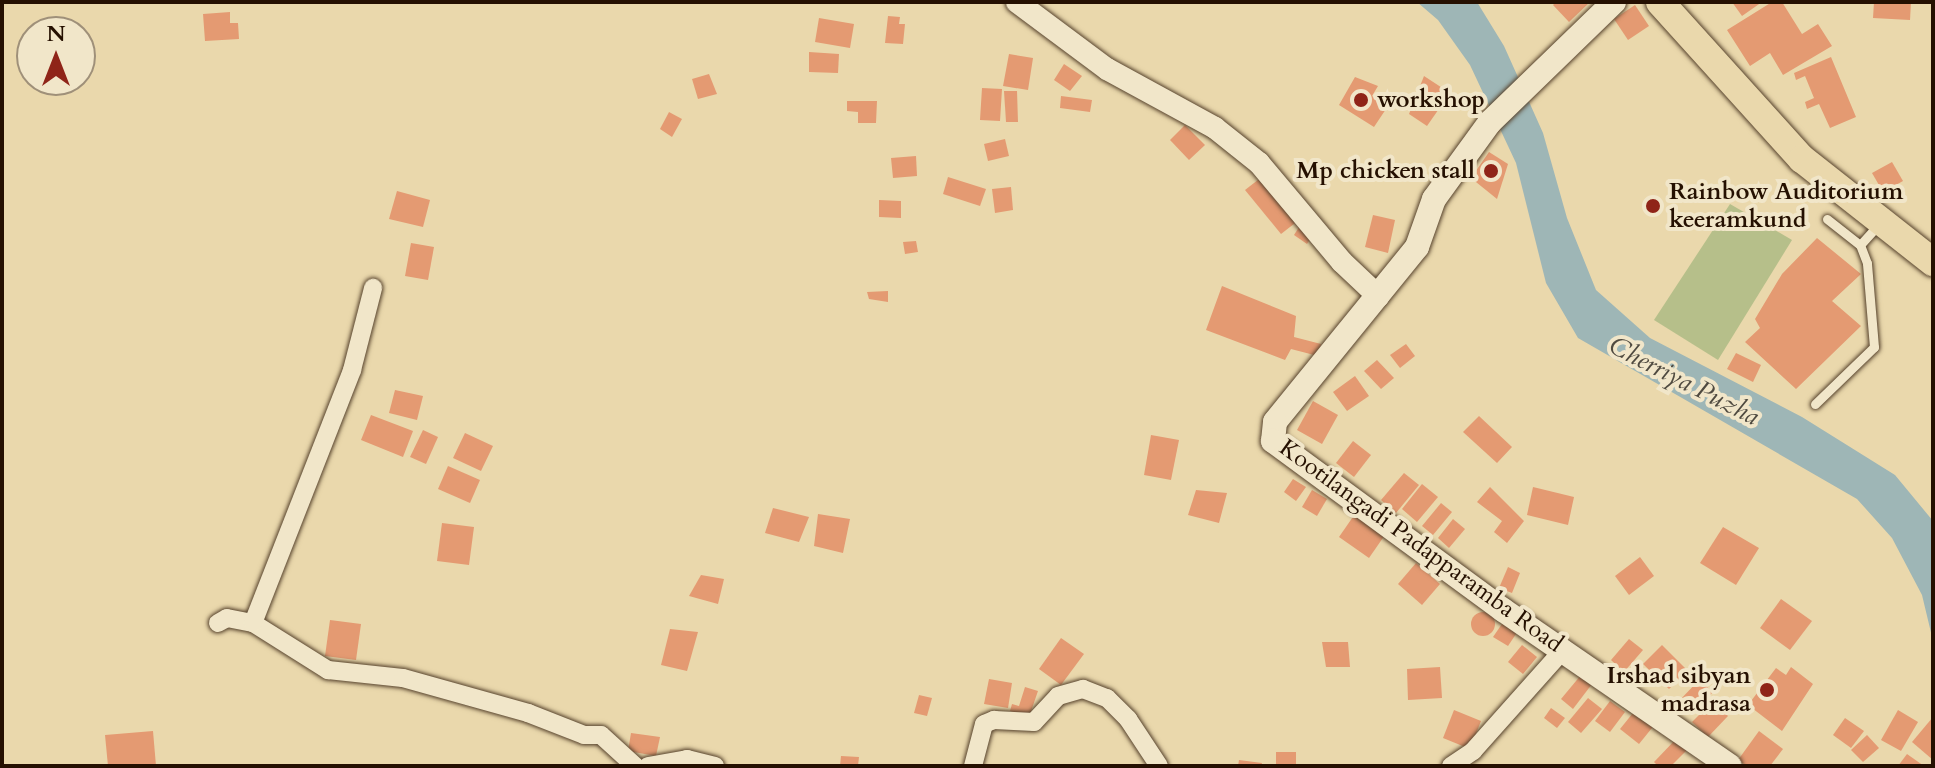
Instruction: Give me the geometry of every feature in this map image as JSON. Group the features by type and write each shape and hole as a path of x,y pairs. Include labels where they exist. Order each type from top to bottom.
{"highway":[{"path":"1670,5 1802,159 1933,262"}],"main road":[{"name":"Kootilangadi Padapparamba Road","path":"1614,2 1490,122 1434,199 1417,247 1275,422 1273,441 1503,610 1564,649 1730,766"}],"street":[{"path":"1017,2 1096,61 1215,128 1259,163 1342,262 1378,296"},
{"path":"253,623 352,370 373,288"},
{"path":"218,623 227,618 253,623 328,670 403,678 528,713 584,735 601,735 635,766"},
{"path":"1451,766 1473,751 1564,649"},
{"path":"973,766 984,724 994,720 1034,722 1058,696 1083,689 1107,698 1128,719 1159,766"},
{"path":"648,766 687,759 715,766"}],"lane":[{"path":"1815,404 1874,347 1873,289 1860,245 1827,219"},
{"path":"1860,245 1881,221"}],"green space":[{"path":"1730,204 1792,240 1718,360 1654,320"}],"water":[{"name":"Cherriya Puzha","path":"1417,2 1477,2 1504,46 1543,133 1567,218 1596,290 1650,338 1802,417 1895,475 1933,521 1933,641 1922,595 1892,538 1857,499 1578,338 1546,283 1516,163 1470,65 1438,20"}],"building":[{"path":"1556,2 1590,2 1569,22 1553,5"},
{"path":"1732,2 1762,2 1742,16"},
{"path":"1772,2 1782,2 1802,34 1818,24 1832,46 1783,75 1770,53 1750,66 1727,30"},
{"path":"1874,2 1911,2 1910,20 1873,18"},
{"path":"1635,5 1649,26 1628,40 1614,19"},
{"path":"230,12 230,23 238,23 239,39 205,41 203,14"},
{"path":"888,16 900,17 899,24 905,24 903,44 885,43"},
{"path":"819,18 854,24 850,48 815,42"},
{"path":"809,52 839,54 838,73 809,72"},
{"path":"1009,54 1033,58 1028,90 1003,86"},
{"path":"1831,57 1856,117 1830,128 1819,104 1807,109 1805,102 1814,98 1805,76 1796,80 1794,73"},
{"path":"1064,64 1082,76 1070,91 1054,80"},
{"path":"709,74 717,94 698,99 692,79"},
{"path":"1424,76 1450,93 1427,126 1409,114"},
{"name":"workshop","path":"1355,77 1378,86 1372,96 1388,106 1374,127 1339,105"},
{"path":"982,88 1002,89 1000,121 980,120"},
{"path":"1004,91 1017,91 1018,122 1006,122"},
{"path":"1061,96 1092,100 1090,112 1060,108"},
{"path":"847,101 877,101 876,123 858,123 858,112 847,111"},
{"path":"669,112 682,119 672,137 660,129"},
{"path":"1185,125 1205,145 1189,160 1170,140"},
{"path":"1005,139 1009,156 988,161 984,144"},
{"name":"Mp chicken stall","path":"1489,152 1508,164 1497,199 1471,178"},
{"path":"916,156 917,176 893,178 891,158"},
{"path":"1892,162 1903,181 1883,192 1872,173"},
{"path":"1263,176 1299,220 1281,234 1245,190"},
{"path":"948,177 986,189 980,206 943,194"},
{"path":"1011,187 1013,210 995,213 992,189"},
{"path":"397,191 430,200 423,227 389,219"},
{"path":"879,200 901,201 901,218 879,217"},
{"path":"1373,215 1395,220 1388,253 1365,247"},
{"path":"1301,224 1314,233 1307,244 1294,235"},
{"path":"1817,238 1861,274 1832,301 1861,326 1796,389 1745,342 1760,328 1755,319 1782,274"},
{"path":"916,241 918,252 905,254 903,242"},
{"path":"411,243 434,247 428,280 405,276"},
{"path":"1222,286 1296,316 1294,337 1321,344 1318,356 1291,349 1285,360 1206,330"},
{"path":"888,291 888,302 869,299 867,292"},
{"path":"1406,344 1415,356 1400,368 1390,355"},
{"path":"1736,353 1761,365 1753,382 1727,369"},
{"path":"1377,360 1394,378 1381,389 1364,371"},
{"path":"1355,376 1369,396 1347,411 1333,392"},
{"path":"395,390 423,396 417,420 389,413"},
{"path":"1313,401 1338,415 1322,444 1297,430"},
{"path":"371,415 413,431 403,457 361,440"},
{"path":"1479,416 1512,447 1497,463 1463,432"},
{"path":"423,430 438,437 426,464 410,457"},
{"path":"465,433 493,446 481,471 453,458"},
{"path":"1151,435 1179,440 1171,480 1144,475"},
{"path":"1353,441 1371,455 1354,477 1336,463"},
{"path":"448,466 480,480 470,503 438,489"},
{"path":"1404,473 1419,485 1396,513 1381,500"},
{"path":"1293,479 1306,487 1296,501 1284,492"},
{"path":"1422,484 1438,497 1417,522 1402,509"},
{"path":"1490,487 1524,521 1507,543 1494,532 1502,521 1477,502"},
{"path":"1533,487 1574,497 1568,525 1527,515"},
{"path":"1196,490 1227,493 1219,523 1188,515"},
{"path":"1312,490 1327,499 1317,516 1302,507"},
{"path":"1441,503 1452,512 1433,535 1422,526"},
{"path":"773,508 809,517 799,542 765,533"},
{"path":"1357,511 1387,532 1369,558 1339,537"},
{"path":"818,514 850,519 843,553 814,546"},
{"path":"1453,519 1465,529 1449,548 1438,538"},
{"path":"442,523 474,527 469,565 437,561"},
{"path":"1723,527 1759,548 1736,585 1700,563"},
{"path":"1640,557 1654,576 1629,595 1615,576"},
{"path":"1416,563 1440,584 1422,605 1398,584"},
{"path":"1508,567 1520,573 1512,593 1499,588"},
{"path":"701,575 724,579 718,604 689,596"},
{"path":"1781,599 1812,621 1790,650 1760,628"},
{"path":"1483,612 1494,619 1495,624 1488,635 1483,636 1472,629 1471,624 1478,613"},
{"path":"330,620 361,624 356,660 325,656"},
{"path":"1504,621 1518,631 1508,646 1493,637"},
{"path":"670,629 698,632 687,671 661,665"},
{"path":"1061,638 1084,654 1061,685 1039,669"},
{"path":"1629,639 1643,650 1624,672 1611,660"},
{"path":"1322,642 1348,642 1350,667 1326,667"},
{"path":"1522,645 1537,657 1523,674 1508,662"},
{"path":"1662,645 1688,671 1669,689 1643,664"},
{"path":"1440,667 1442,698 1408,700 1407,669"},
{"path":"1791,667 1813,684 1782,731 1748,705 1776,668 1786,675"},
{"path":"1581,675 1592,684 1573,709 1561,699"},
{"path":"989,679 1012,683 1008,708 984,704"},
{"path":"1699,680 1713,692 1692,715 1678,702"},
{"path":"1025,687 1038,691 1029,717 1010,711 1012,704 1019,706"},
{"path":"919,695 932,698 927,716 914,713"},
{"path":"1588,698 1602,709 1581,733 1568,722"},
{"path":"1610,701 1625,712 1610,732 1595,721"},
{"path":"1713,701 1728,716 1708,737 1692,722"},
{"path":"1551,708 1565,718 1557,728 1544,718"},
{"path":"1637,708 1656,723 1639,744 1620,729"},
{"path":"1454,710 1481,721 1470,749 1443,738"},
{"path":"1898,710 1918,722 1901,751 1881,740"},
{"path":"1933,717 1933,760 1912,742"},
{"path":"1845,718 1864,731 1851,748 1833,735"},
{"path":"153,731 156,766 108,766 105,735"},
{"path":"1759,731 1783,749 1770,766 1747,766 1738,760"},
{"path":"631,733 660,737 656,756 628,751"},
{"path":"1867,735 1879,748 1863,762 1851,750"},
{"path":"1677,738 1688,749 1671,766 1658,766 1654,762"},
{"path":"1276,752 1296,752 1296,766 1276,766"},
{"path":"1907,754 1924,766 1898,766"},
{"path":"841,756 859,757 858,766 840,766"},
{"path":"1239,760 1262,763 1261,766 1238,766"}],"place":[{"name":"workshop","path":"1361,100"},
{"name":"Mp chicken stall","path":"1491,171"},
{"name":"Rainbow Auditorium keeramkund","path":"1653,206"},
{"name":"Irshad sibyan madrasa","path":"1767,690"}]}
